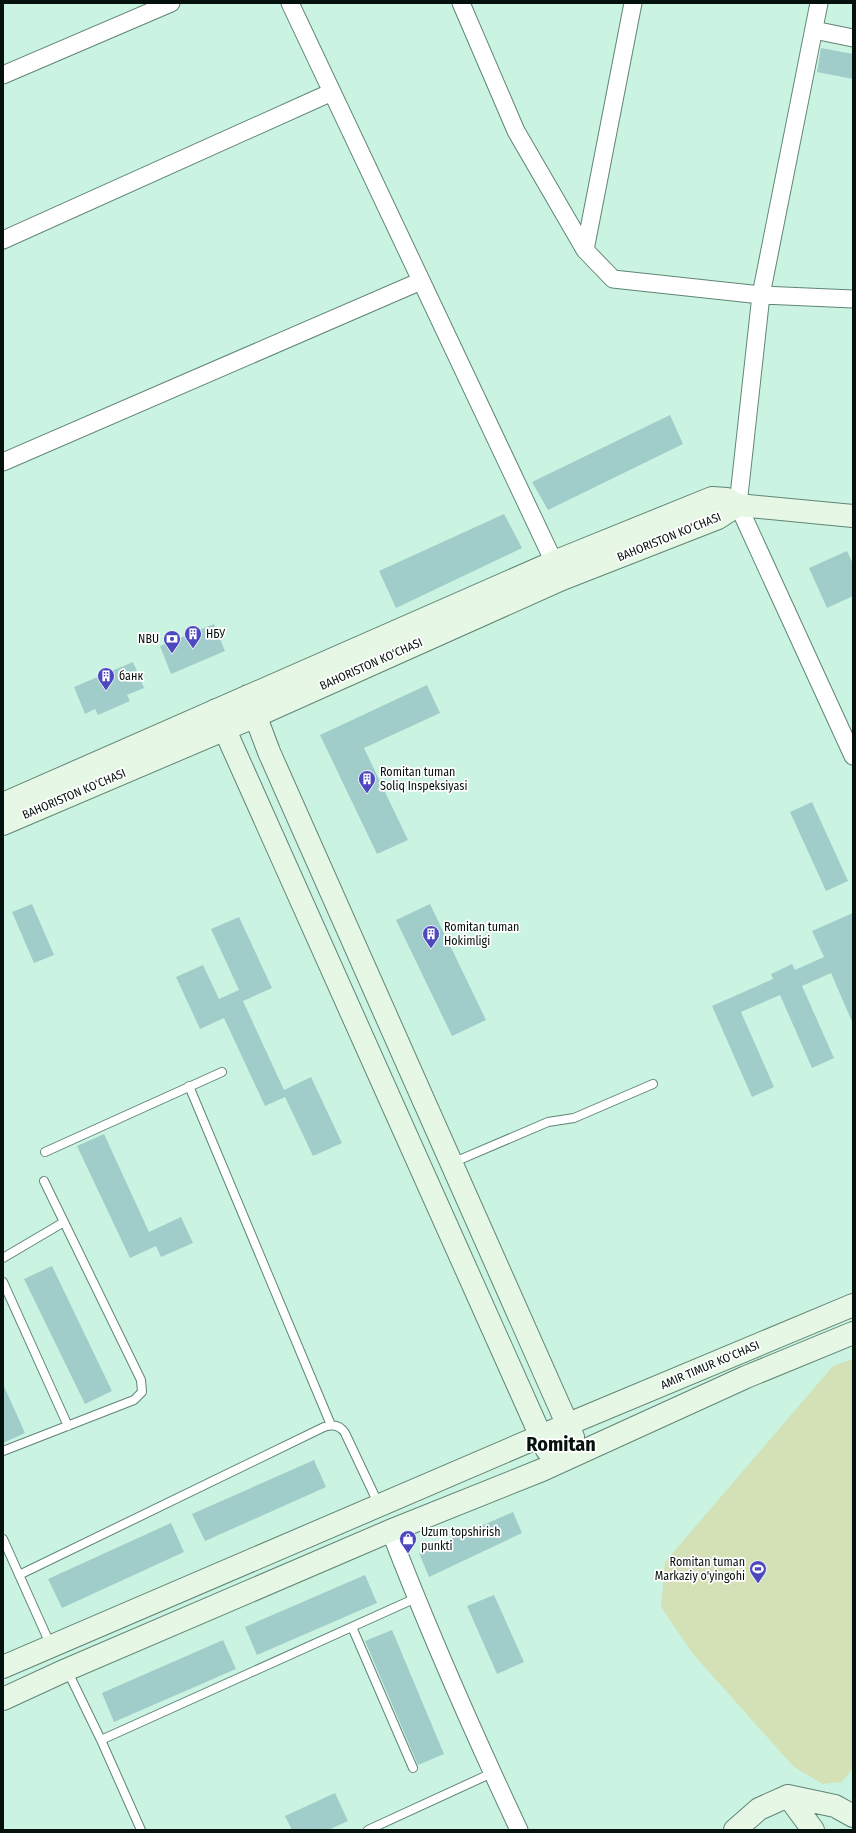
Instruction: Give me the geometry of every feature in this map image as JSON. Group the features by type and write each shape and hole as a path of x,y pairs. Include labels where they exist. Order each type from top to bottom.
{"street":[{"path":"3,75 171,3"},
{"path":"290,3 554,562"},
{"path":"461,3 516,131 585,250 613,279 761,295 853,299"},
{"path":"585,250 633,3"},
{"path":"819,3 761,295 738,505 853,756"},
{"path":"814,30 853,38"},
{"path":"3,240 332,92"},
{"path":"3,462 421,281"},
{"name":"BAHORISTON KO‘CHASI","path":"252,706 554,562 712,498 727,499 738,505 853,516"},
{"name":"BAHORISTON KO‘CHASI","path":"3,804 220,719 562,579 718,518 738,505"},
{"path":"252,706 276,766 580,1453"},
{"path":"220,719 554,1464"},
{"name":"BAHORISTON KO‘CHASI","path":"3,824 220,719"},
{"name":"AMIR TIMUR KO‘CHASI","path":"3,1667 379,1505 853,1305"},
{"path":"3,1699 66,1670 390,1531 508,1484 580,1453 746,1377 853,1333"},
{"path":"379,1505 416,1598 492,1773 519,1830"},
{"path":"735,1830 759,1809 788,1796 835,1806 853,1816"},
{"path":"788,1796 813,1830"}],"lane":[{"path":"45,1152 222,1072"},
{"path":"451,1163 548,1122 574,1118 653,1084"},
{"path":"189,1086 331,1425"},
{"path":"3,1451 134,1400 142,1392 141,1380 44,1181"},
{"path":"3,1258 64,1222"},
{"path":"3,1282 68,1426"},
{"path":"19,1575 324,1427 331,1425 339,1426 345,1433 379,1505"},
{"path":"3,1539 51,1646"},
{"path":"101,1740 416,1598"},
{"path":"352,1627 413,1768"},
{"path":"66,1670 101,1740 141,1830"},
{"path":"368,1830 492,1773"}],"green space":[{"name":"Romitan tuman Markaziy o'yingohi","path":"853,1359 853,1768 842,1782 823,1784 794,1767 693,1654 661,1607 665,1562 833,1366"}],"building":[{"path":"821,48 853,54 853,79 817,72"},
{"path":"670,415 683,444 548,510 532,482"},
{"path":"504,514 522,548 396,608 379,571"},
{"path":"847,551 853,564 853,596 827,608 809,568"},
{"name":"НБУ","path":"214,624 225,651 171,674 160,646"},
{"name":"банк","path":"133,662 144,688 127,695 130,701 98,715 95,709 85,714 74,687"},
{"name":"Romitan tuman Soliq Inspeksiyasi","path":"427,685 440,713 364,748 408,840 377,854 320,735"},
{"path":"812,802 848,881 826,891 790,812"},
{"path":"32,904 54,955 34,963 12,912"},
{"name":"Romitan tuman Hokimligi","path":"430,904 486,1020 452,1036 396,920"},
{"path":"853,913 853,1024 831,973 802,986 834,1058 812,1068 780,995 741,1012 774,1087 752,1097 712,1006 773,979 771,974 792,964 795,970 824,957 812,931"},
{"path":"239,917 272,988 243,1001 284,1090 311,1077 342,1143 313,1156 285,1097 265,1106 224,1018 200,1029 176,977 203,965 219,999 239,990 211,929"},
{"path":"104,1134 149,1232 181,1217 193,1243 161,1257 156,1246 130,1258 77,1146"},
{"path":"52,1266 112,1391 85,1404 24,1279"},
{"path":"3,1384 25,1433 3,1443"},
{"path":"314,1460 326,1487 205,1541 192,1514"},
{"path":"513,1512 522,1533 429,1577 419,1553"},
{"path":"171,1523 184,1552 62,1608 48,1579"},
{"path":"365,1575 377,1603 257,1655 245,1627"},
{"path":"494,1595 524,1662 497,1674 467,1606"},
{"path":"392,1630 444,1754 418,1765 365,1641"},
{"path":"223,1640 236,1669 114,1722 102,1693"},
{"path":"335,1793 348,1821 328,1830 292,1830 285,1816"}],"place":[{"name":"НБУ","path":"193,649"},
{"name":"NBU","path":"172,654"},
{"name":"банк","path":"106,691"},
{"name":"Romitan tuman Soliq Inspeksiyasi","path":"367,794"},
{"name":"Romitan tuman Hokimligi","path":"431,949"},
{"name":"Uzum topshirish punkti","path":"408,1554"},
{"name":"Romitan tuman Markaziy o'yingohi","path":"758,1584"}],"district":[{"name":"Romitan","path":"561,1444"}]}
